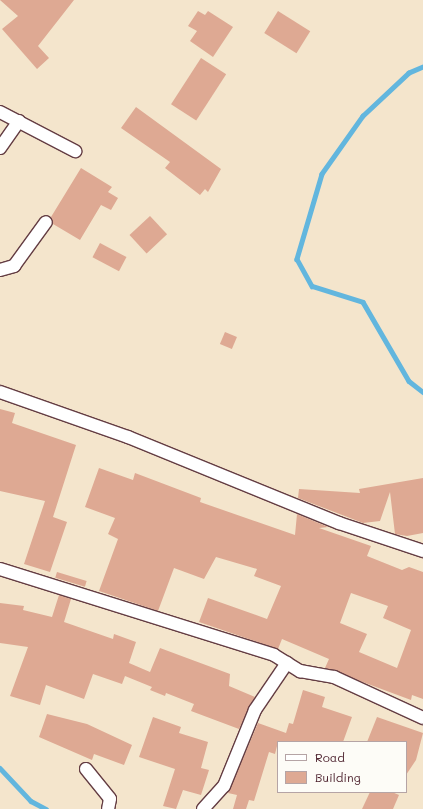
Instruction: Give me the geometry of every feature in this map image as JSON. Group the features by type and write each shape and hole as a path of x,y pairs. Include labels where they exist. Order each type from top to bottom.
{"street":[{"path":"0,112 75,151"},
{"path":"0,148 19,121"},
{"path":"0,270 14,266 46,222"},
{"path":"0,392 128,437 339,523 423,551"},
{"path":"0,569 274,655 300,671 334,677 423,718"},
{"path":"203,809 224,786 255,710 287,663"},
{"path":"86,769 110,799 112,808"}],"building":[{"path":"0,0 74,0 38,46 49,58 37,69 2,29 18,16"},
{"path":"198,11 205,15 208,11 233,27 213,57 190,41 197,31 188,26"},
{"path":"278,11 310,31 296,53 264,33"},
{"path":"201,58 226,74 196,120 171,104"},
{"path":"136,107 221,169 208,192 205,189 200,195 165,168 170,162 121,128"},
{"path":"81,168 112,187 108,192 118,198 111,210 101,205 80,240 53,224 51,217"},
{"path":"150,216 167,234 147,253 130,235"},
{"path":"100,243 126,257 119,271 92,257"},
{"path":"225,332 237,337 232,349 220,344"},
{"path":"0,409 15,413 12,423 76,445 53,517 67,522 50,572 24,564 45,501 0,491"},
{"path":"99,468 133,480 135,473 201,498 200,502 295,535 297,514 328,527 319,528 371,546 367,556 402,570 409,567 423,572 423,699 412,695 411,700 325,668 329,659 282,639 278,649 199,622 208,598 267,619 281,586 254,576 257,569 216,557 204,579 174,568 158,611 99,591 118,539 108,534 115,518 85,507","holes":["351,593 388,606 383,618 411,630 397,668 359,652 367,634 340,623"]},
{"path":"423,478 423,533 407,536 395,534 390,492 380,521 363,523 298,498 299,489 360,493 359,489"},
{"path":"57,572 87,581 85,587 55,578"},
{"path":"59,595 71,599 64,622 113,639 114,634 136,642 129,663 150,672 160,648 230,674 229,686 255,697 239,729 191,711 194,704 166,693 165,696 150,690 152,687 125,676 122,684 93,674 84,699 46,685 40,705 10,696 28,647 0,643 0,603 24,606 23,610 52,617"},
{"path":"303,690 325,697 322,707 352,717 343,741 277,741 275,754 269,752 254,801 249,800 246,809 233,809 237,795 228,793 258,723 286,733 289,723 293,724"},
{"path":"47,714 87,724 132,745 124,765 94,754 92,760 39,737"},
{"path":"153,717 181,727 179,733 208,742 201,768 209,770 201,795 183,790 176,809 163,806 175,769 139,757"},
{"path":"377,717 423,733 416,760 407,774 407,741 367,741"},
{"path":"370,793 394,793 399,795 393,809 362,809"}],"waterway":[{"path":"423,67 409,73 363,116 322,174 297,259 312,286 363,302 409,381 423,392"},
{"path":"0,768 31,801 46,809"}]}
